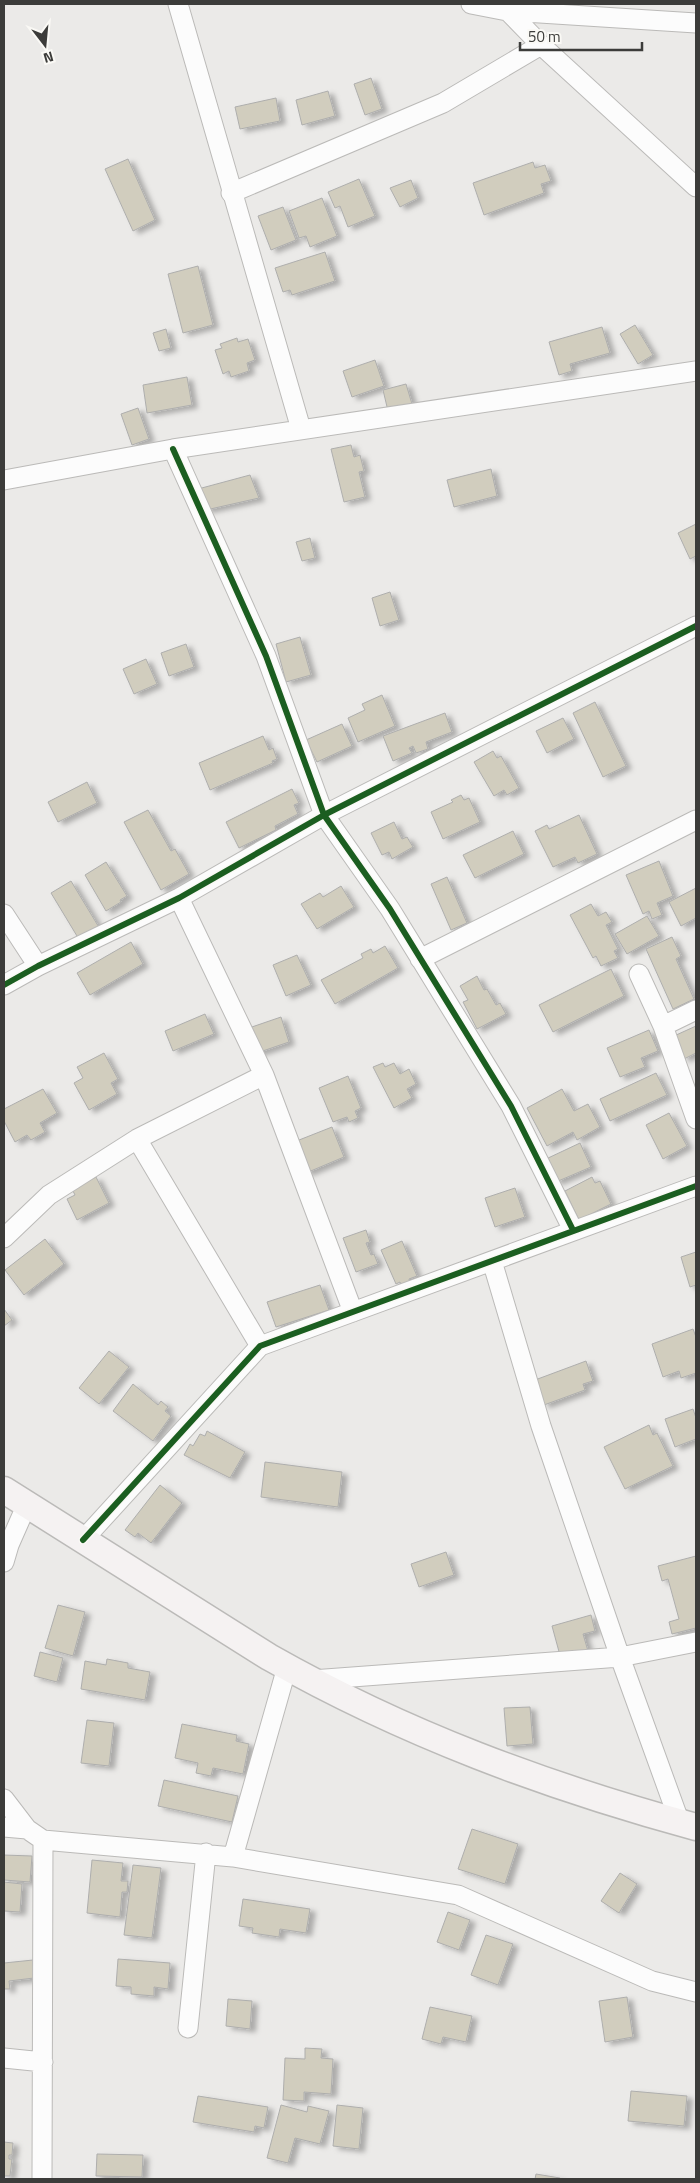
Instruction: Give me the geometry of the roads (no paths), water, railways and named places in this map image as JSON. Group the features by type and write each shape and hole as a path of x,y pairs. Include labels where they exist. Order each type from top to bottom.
{"main road":[{"path":"4,1490 207,1620 287,1667 421,1734 505,1768 688,1825"}],"street":[{"path":"178,4 231,193 301,429"},
{"path":"470,4 696,23"},
{"path":"504,7 541,45 696,186"},
{"path":"231,193 443,103 541,45"},
{"path":"4,480 173,449 696,371"},
{"path":"173,449 266,656 324,815 390,909 511,1106 573,1230"},
{"path":"4,985 38,966 179,898 324,815 696,626"},
{"path":"420,958 696,820"},
{"path":"179,898 264,1075 353,1312"},
{"path":"4,914 38,966"},
{"path":"640,974 663,1026 696,1120"},
{"path":"663,1026 696,1010"},
{"path":"4,1238 48,1195 137,1140 264,1075"},
{"path":"137,1140 260,1346"},
{"path":"83,1540 260,1346 696,1186"},
{"path":"492,1261 541,1426 620,1657 688,1825"},
{"path":"4,1562 9,1545 27,1504"},
{"path":"311,1680 620,1657 696,1642"},
{"path":"234,1856 287,1667"},
{"path":"4,1799 26,1829 43,1840 234,1856 458,1896 652,1982 696,1992"},
{"path":"4,1827 26,1829"},
{"path":"42,2179 43,1840"},
{"path":"188,2028 206,1853"},
{"path":"4,2058 43,2062"}]}
